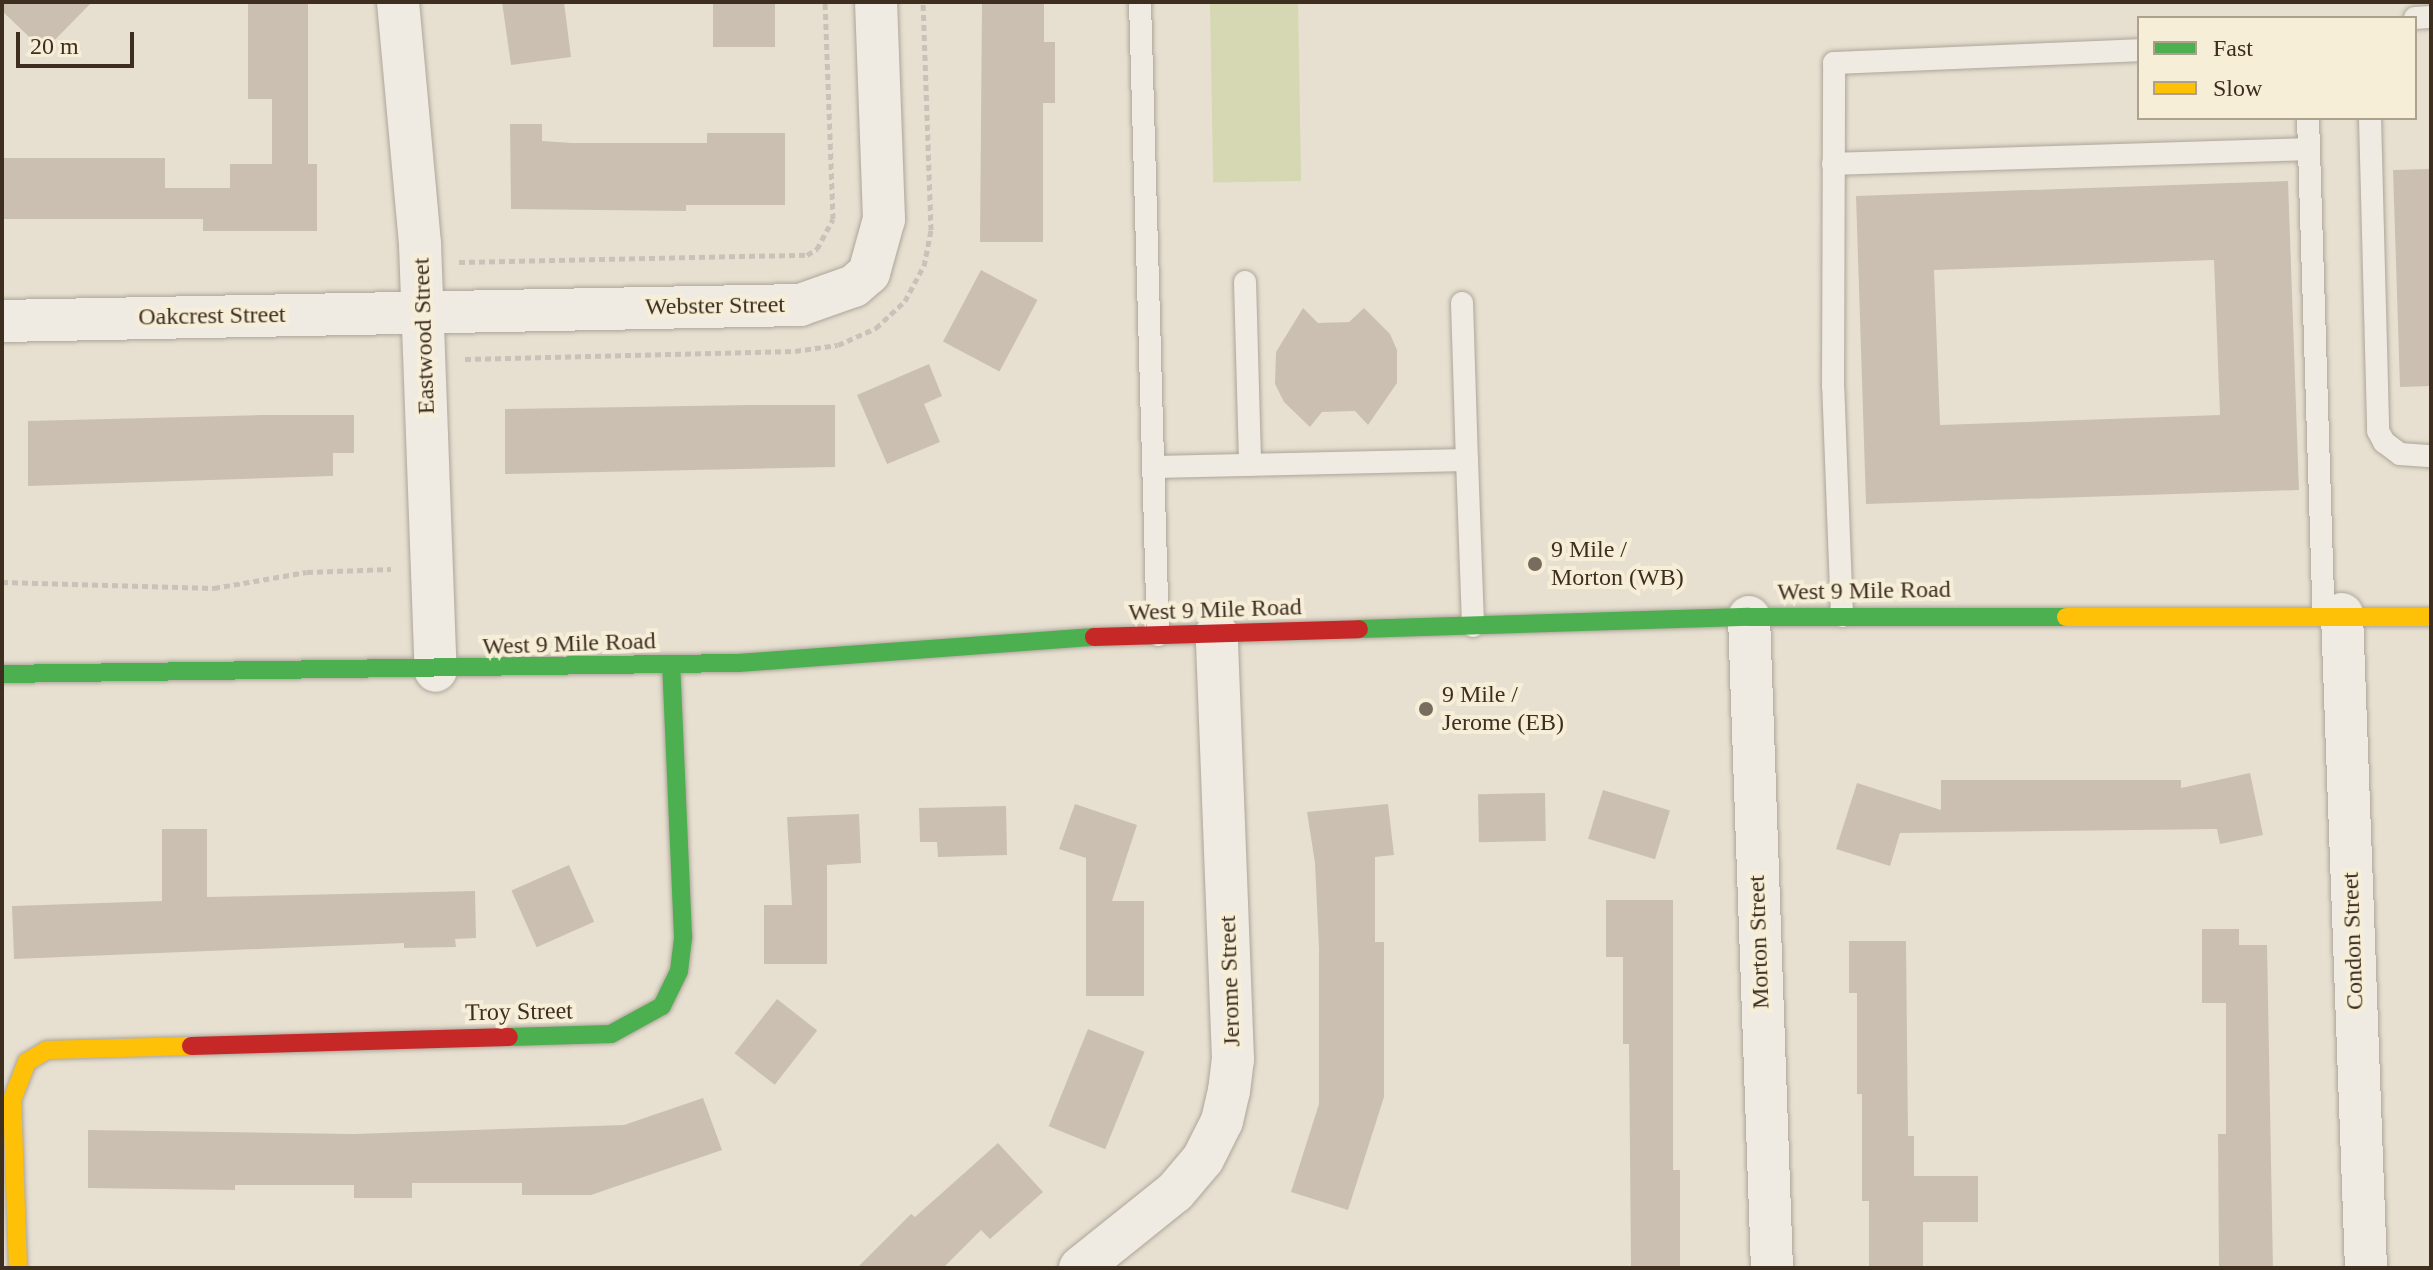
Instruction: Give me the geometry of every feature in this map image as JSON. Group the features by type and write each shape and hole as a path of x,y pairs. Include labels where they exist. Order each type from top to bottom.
{"main road":[{"name":"West 9 Mile Road","path":"2,674 436,671 671,665 1158,635 1749,617 2333,614 2431,617"},
{"name":"Troy Street","path":"18,1268 12,1100 27,1062 64,1047 611,1034 637,1024 662,1006 672,988 683,936 671,665"}],"street":[{"name":"Eastwood Street","path":"398,2 423,312 436,671"},
{"name":"Webster Street","path":"423,312 800,305 854,286 869,273 884,219 876,2"},
{"name":"Oakcrest Street","path":"2,321 423,312"},
{"name":"Condon Street","path":"2333,614 2366,1268"},
{"name":"Morton Street","path":"1749,617 1772,1268"},
{"name":"Jerome Street","path":"1080,1268 1175,1192 1203,1159 1222,1121 1229,1091 1233,1059 1217,633"}],"lane":[{"path":"1140,2 1158,635"},
{"path":"1842,616 1833,386 1834,63 2137,50"},
{"path":"2308,120 2333,614"},
{"path":"2370,120 2378,431 2384,442 2400,454 2431,456"},
{"path":"1833,164 2309,149"},
{"path":"1245,282 1250,465"},
{"path":"1462,303 1473,626"},
{"path":"1155,467 1467,460"}],"path":[{"path":"450,263 807,255 817,249 833,219 825,2"},
{"path":"2,582 214,588 307,572 404,568"}],"green space":[{"path":"1298,2 1301,181 1213,183 1210,4"}],"building":[{"path":"2,2 92,2 44,51 2,11"},
{"path":"248,2 308,2 308,164 317,164 317,231 203,231 203,219 2,219 2,158 165,158 165,188 230,188 230,164 272,164 272,99 248,99"},
{"path":"502,2 564,2 571,57 511,65"},
{"path":"713,2 775,2 775,47 713,47"},
{"path":"982,2 1044,2 1044,42 1055,42 1055,103 1043,103 1043,242 980,242"},
{"path":"510,124 542,124 542,141 572,143 707,143 707,133 785,133 785,205 686,205 686,211 511,209"},
{"path":"2431,169 2431,386 2400,387 2393,170"},
{"path":"2288,181 2299,490 1866,504 1856,196","holes":["2214,260 2220,415 1940,425 1934,270"]},
{"path":"981,270 1038,300 999,372 943,342"},
{"path":"1303,308 1318,323 1349,322 1364,308 1390,334 1397,350 1397,383 1368,425 1355,411 1322,412 1310,427 1284,402 1275,384 1276,352"},
{"path":"929,364 942,396 924,404 940,442 887,464 857,395"},
{"path":"835,405 835,467 505,474 505,409"},
{"path":"354,415 354,453 333,453 333,476 28,486 28,421"},
{"path":"2250,773 2263,835 2220,844 2217,829 1900,833 1890,866 1836,849 1857,783 1941,810 1941,780 2181,780 2181,788"},
{"path":"1603,790 1670,810 1655,859 1588,839"},
{"path":"1545,793 1546,841 1479,842 1478,794"},
{"path":"1075,804 1137,825 1112,901 1144,901 1144,996 1086,996 1086,858 1059,849"},
{"path":"1388,804 1394,855 1375,857 1375,942 1384,942 1384,1097 1348,1210 1291,1192 1319,1104 1319,949 1315,863 1307,812"},
{"path":"1006,806 1007,855 938,857 937,842 920,842 919,808"},
{"path":"859,814 861,863 827,865 827,964 764,964 764,905 792,905 787,817"},
{"path":"162,829 207,829 207,897 475,891 476,938 455,939 456,947 404,948 404,943 14,959 12,906 162,901"},
{"path":"569,865 594,922 537,947 511,891"},
{"path":"1606,900 1673,900 1673,1170 1680,1170 1680,1268 1631,1268 1629,1044 1623,1044 1623,957 1606,957"},
{"path":"2202,929 2239,929 2239,945 2267,945 2273,1268 2219,1268 2218,1134 2226,1134 2226,1003 2202,1003"},
{"path":"1849,941 1906,941 1908,1136 1914,1136 1914,1176 1978,1176 1978,1222 1923,1222 1923,1268 1869,1268 1869,1201 1862,1201 1862,1094 1857,1094 1857,993 1849,993"},
{"path":"777,999 817,1030 775,1085 735,1053"},
{"path":"1088,1029 1145,1052 1105,1149 1049,1126"},
{"path":"703,1098 722,1150 591,1195 522,1195 522,1183 412,1183 412,1198 354,1198 354,1185 235,1185 235,1190 88,1188 88,1130 354,1134 624,1125"},
{"path":"998,1143 1043,1192 990,1239 981,1230 943,1268 857,1268 911,1214 915,1217"}],"traffic: fast":[{"path":"1359,629 1749,617 2066,617"},
{"path":"2,674 738,663 1094,637"},
{"path":"509,1037 611,1034 662,1006 679,971 683,936 671,665"}],"traffic: slow":[{"path":"2066,617 2431,617"},
{"path":"18,1268 12,1100 27,1062 47,1050 191,1046"}],"traffic: jam":[{"path":"1094,637 1359,629"},
{"path":"191,1046 509,1037"}],"place":[{"name":"9 Mile / Morton (WB)","path":"1535,564"},
{"name":"9 Mile / Jerome (EB)","path":"1426,709"}]}
